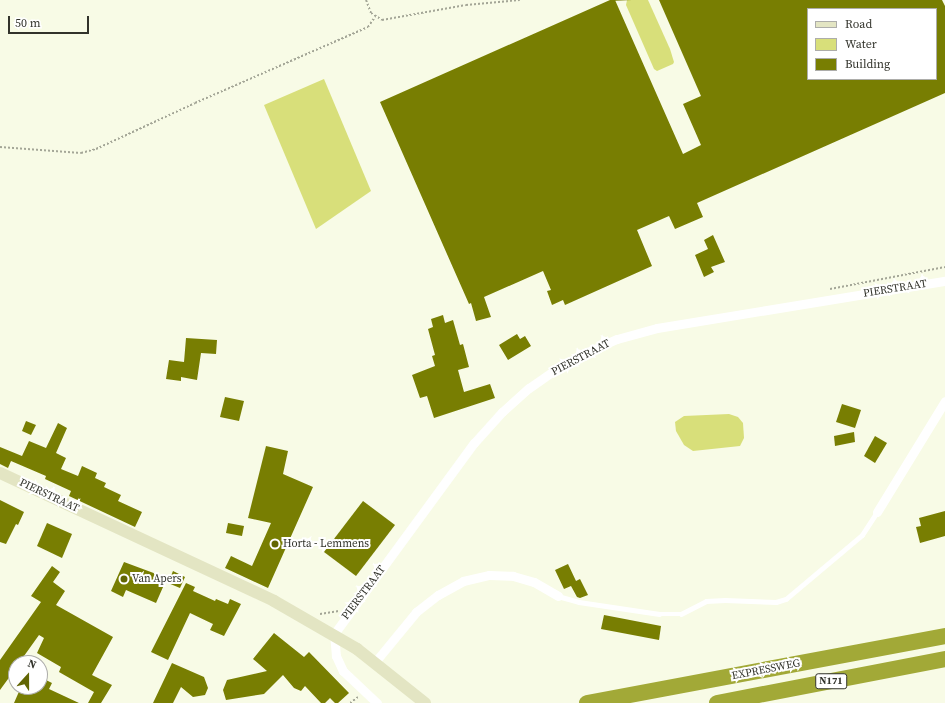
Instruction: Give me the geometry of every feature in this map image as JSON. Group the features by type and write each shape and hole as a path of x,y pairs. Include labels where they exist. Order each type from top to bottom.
{"highway":[{"name":"EXPRESSWEG","path":"587,703 945,636"},
{"name":"EXPRESSWEG","path":"717,703 945,659"}],"street":[{"name":"PIERSTRAAT","path":"334,634 474,443 502,412 529,388 556,369 583,354 617,339 657,328 945,280"},
{"path":"877,512 945,401"},
{"name":"PIERSTRAAT","path":"0,473 200,565 311,621 334,634 375,662 420,701"},
{"path":"375,662 416,612 438,595 463,581 489,575 513,576 534,582 558,596"},
{"path":"334,634 336,656 343,670 377,703"}],"lane":[{"path":"558,596 579,602 659,614 681,614 706,601 724,600 776,602 786,599 862,535 877,512"}],"path":[{"path":"366,0 371,13 375,17 382,20 392,20 466,5 520,0"},
{"path":"0,147 81,153 96,149 202,100 368,27 375,17"},
{"path":"822,290 945,267"},
{"path":"311,621 316,613 324,614 341,610"}],"water":[{"path":"627,0 648,0 670,49 674,62 673,64 657,71 654,69 626,5"},
{"path":"324,79 371,191 316,229 264,105"},
{"path":"729,414 738,417 743,423 744,438 740,446 693,451 684,445 676,431 675,422 684,416"}],"building":[{"path":"610,0 615,0 683,154 701,145 683,104 701,96 659,0 942,0 945,6 945,93 697,203 703,217 675,229 669,216 637,230 652,266 565,305 563,300 552,305 547,291 551,290 543,271 484,297 491,317 476,321 471,303 469,304 380,102"},
{"path":"713,235 725,262 711,267 714,272 704,277 695,255 708,249 704,240"},
{"path":"443,315 445,323 453,320 460,345 463,344 469,367 458,370 464,392 490,384 495,398 434,418 427,396 420,398 412,375 435,366 432,356 435,355 428,329 433,327 431,319"},
{"path":"517,334 520,339 525,336 531,346 508,360 499,345"},
{"path":"186,338 217,340 216,354 201,353 197,380 181,377 181,381 166,379 169,360 184,362"},
{"path":"225,397 244,401 239,421 220,417"},
{"path":"842,404 861,410 855,428 836,422"},
{"path":"26,421 36,425 31,435 22,431"},
{"path":"58,423 67,428 56,453 66,458 61,469 78,476 82,466 97,473 95,478 106,483 104,487 121,495 118,501 142,512 135,527 69,496 71,491 45,479 46,476 11,461 8,468 0,464 0,447 22,456 29,441 46,448"},
{"path":"854,432 855,442 835,446 834,436"},
{"path":"875,436 887,443 875,463 864,456"},
{"path":"266,446 288,451 283,474 313,487 268,588 225,568 231,556 252,566 271,523 248,518"},
{"path":"0,500 24,512 6,544 0,542"},
{"path":"363,501 395,525 356,576 324,552"},
{"path":"945,511 945,536 920,543 916,527 921,526 919,518"},
{"path":"47,523 72,534 62,558 37,546"},
{"path":"228,523 244,526 242,536 226,533"},
{"path":"124,562 167,578 156,603 126,590 123,597 111,591"},
{"path":"568,564 576,581 580,579 588,595 580,598 577,597 571,586 564,589 555,570"},
{"path":"52,566 60,572 53,582 65,591 56,605 113,637 92,675 112,685 101,703 88,703 94,692 59,672 61,667 48,659 48,655 40,655 37,653 44,638 39,635 25,655 8,655 8,679 0,690 0,660 41,602 31,596"},
{"path":"173,571 185,577 180,588 168,583"},
{"path":"186,583 195,587 193,591 215,601 216,599 228,604 230,599 241,604 224,636 210,630 213,624 190,613 168,660 151,652"},
{"path":"604,615 661,626 659,640 601,629"},
{"path":"274,633 304,657 309,652 349,693 338,703 335,703 330,698 325,703 321,703 305,686 301,691 294,688 283,675 264,694 226,700 223,690 227,680 267,671 253,659"},
{"path":"172,663 204,677 208,688 205,695 193,697 181,687 173,703 153,703"},
{"path":"48,681 52,683 49,689 79,703 14,703 18,695 48,695"}],"place":[{"name":"Horta - Lemmens","path":"275,544"},
{"name":"Van Apers","path":"124,579"}]}
